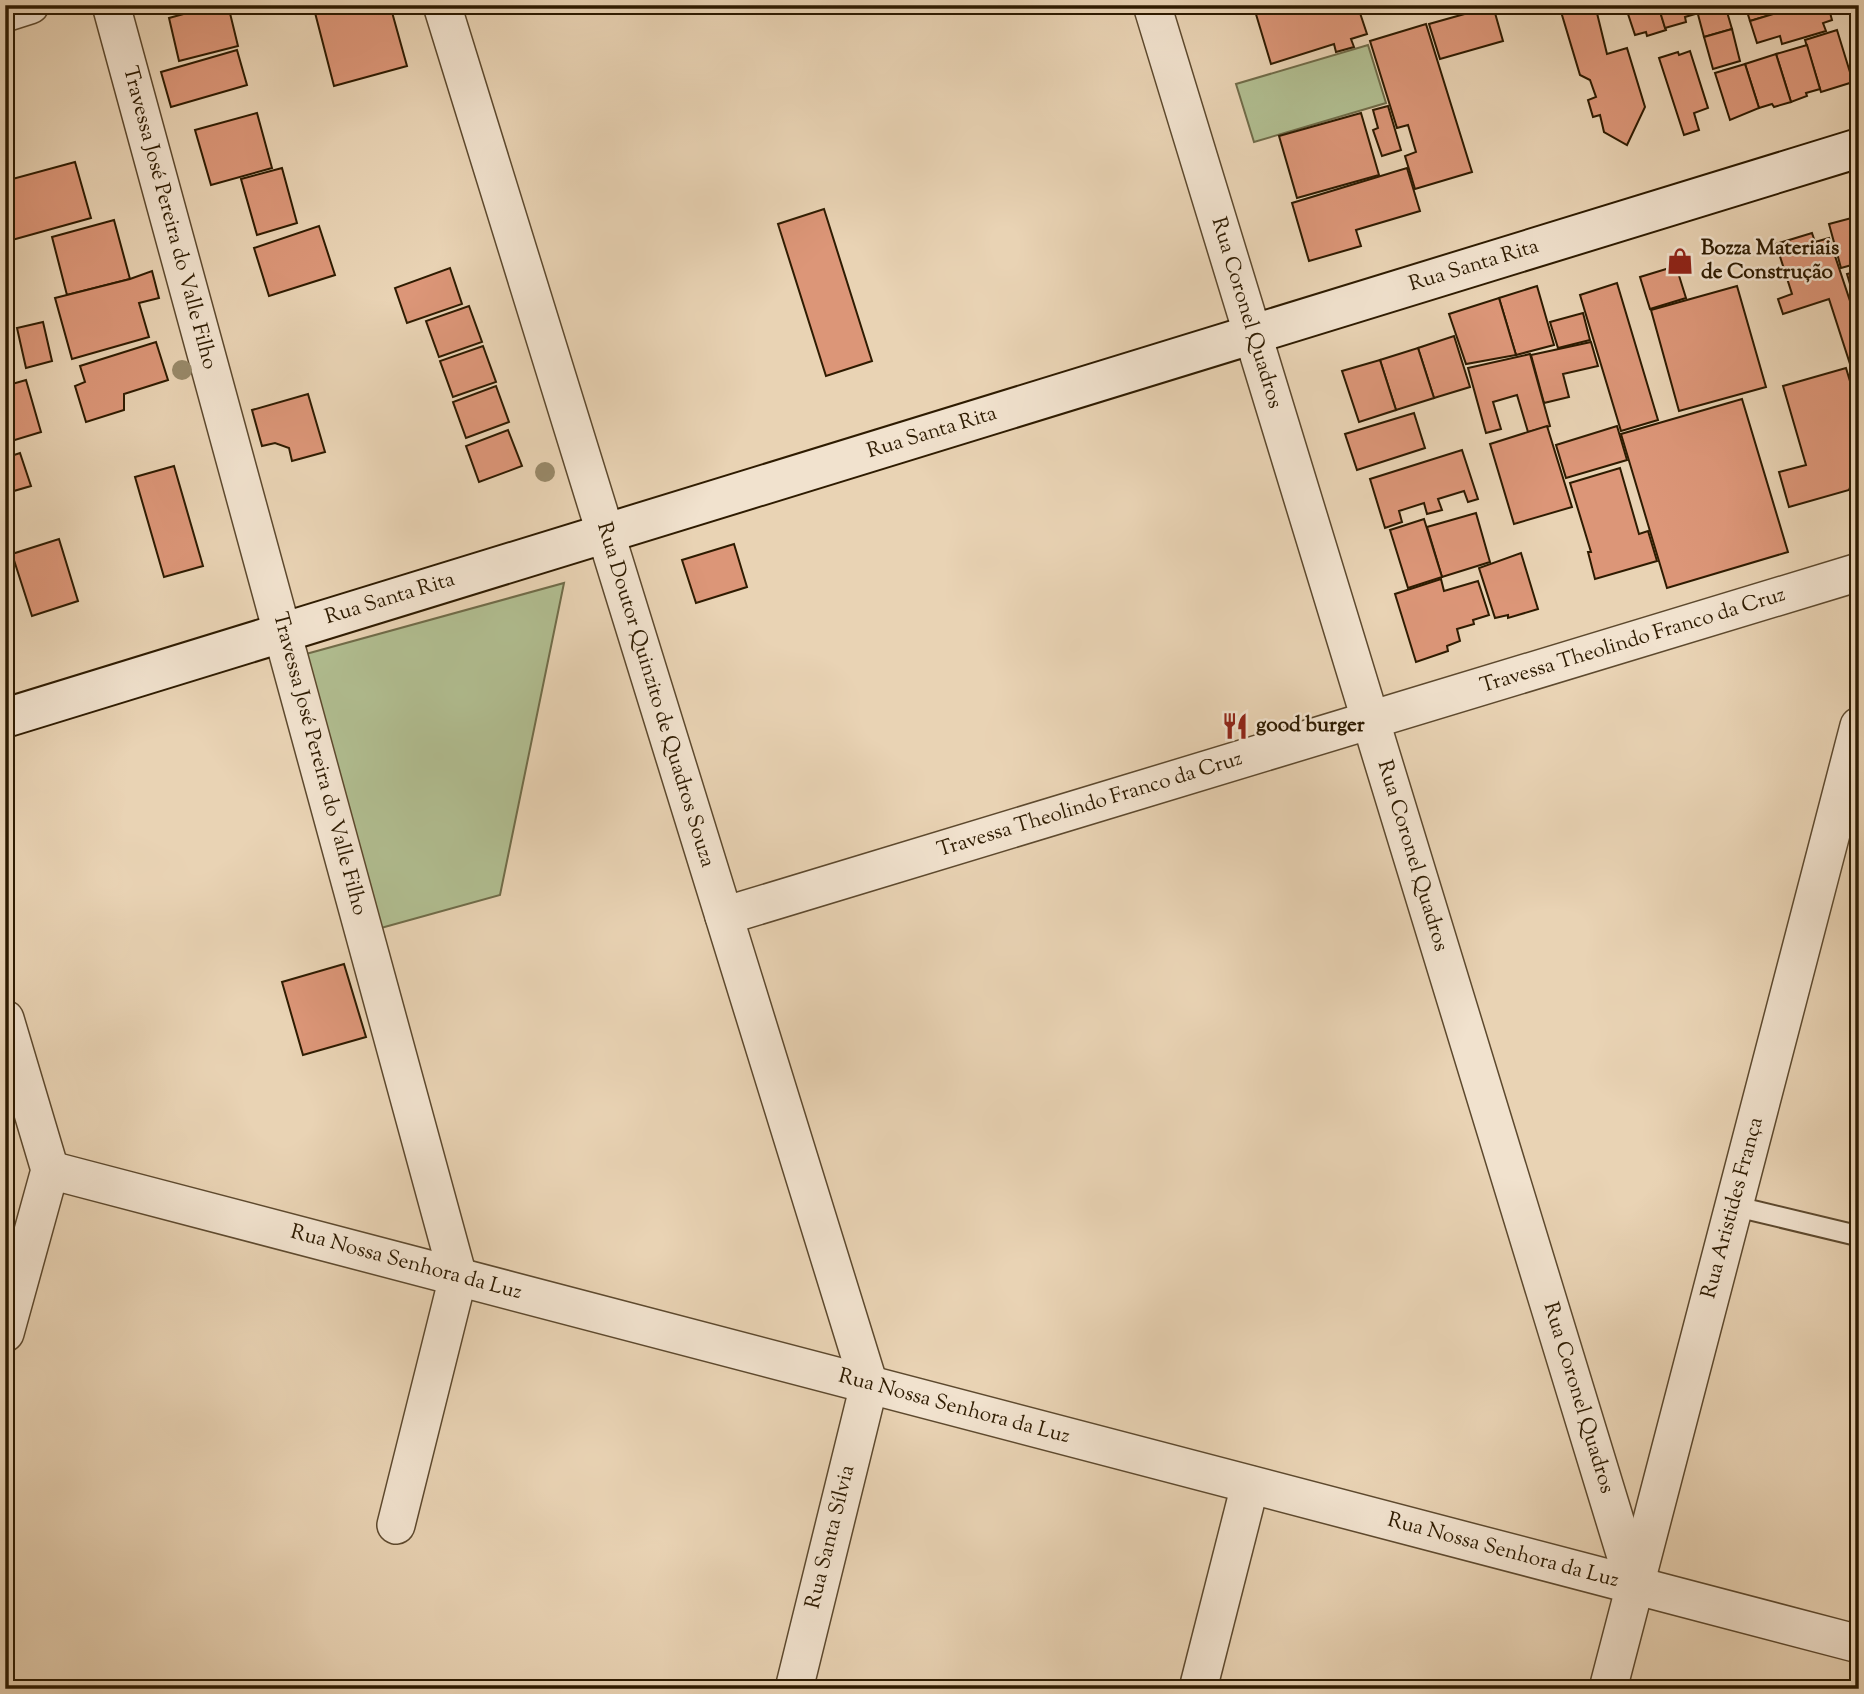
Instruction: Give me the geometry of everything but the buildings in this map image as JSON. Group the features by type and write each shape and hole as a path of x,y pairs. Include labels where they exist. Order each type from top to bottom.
{"street":[{"path":"5,13 30,5"},
{"name":"Travessa José Pereira do Valle Filho","path":"111,5 458,1277 396,1525"},
{"name":"Rua Doutor Quinzito de Quadros Souza","path":"442,5 869,1385"},
{"name":"Rua Coronel Quadros","path":"1152,5 1635,1586"},
{"name":"Rua Santa Rita","path":"5,718 1859,148"},
{"name":"Travessa Theolindo Franco da Cruz","path":"723,916 1859,572"},
{"name":"Rua Aristides França","path":"1608,1689 1859,726"},
{"path":"5,1020 50,1170 5,1334"},
{"name":"Rua Nossa Senhora da Luz","path":"50,1170 1859,1644"},
{"name":"Rua Santa Sílvia","path":"793,1689 869,1385"},
{"path":"1198,1689 1250,1485"}],"lane":[{"path":"1734,1206 1859,1237"}],"green space":[{"path":"1368,45 1386,103 1254,142 1236,84"},
{"path":"564,583 500,895 381,928 306,654"}],"place":[{"name":"Bozza Materiais de Construção","path":"1680,261"},
{"name":"good burger","path":"1235,726"}]}
